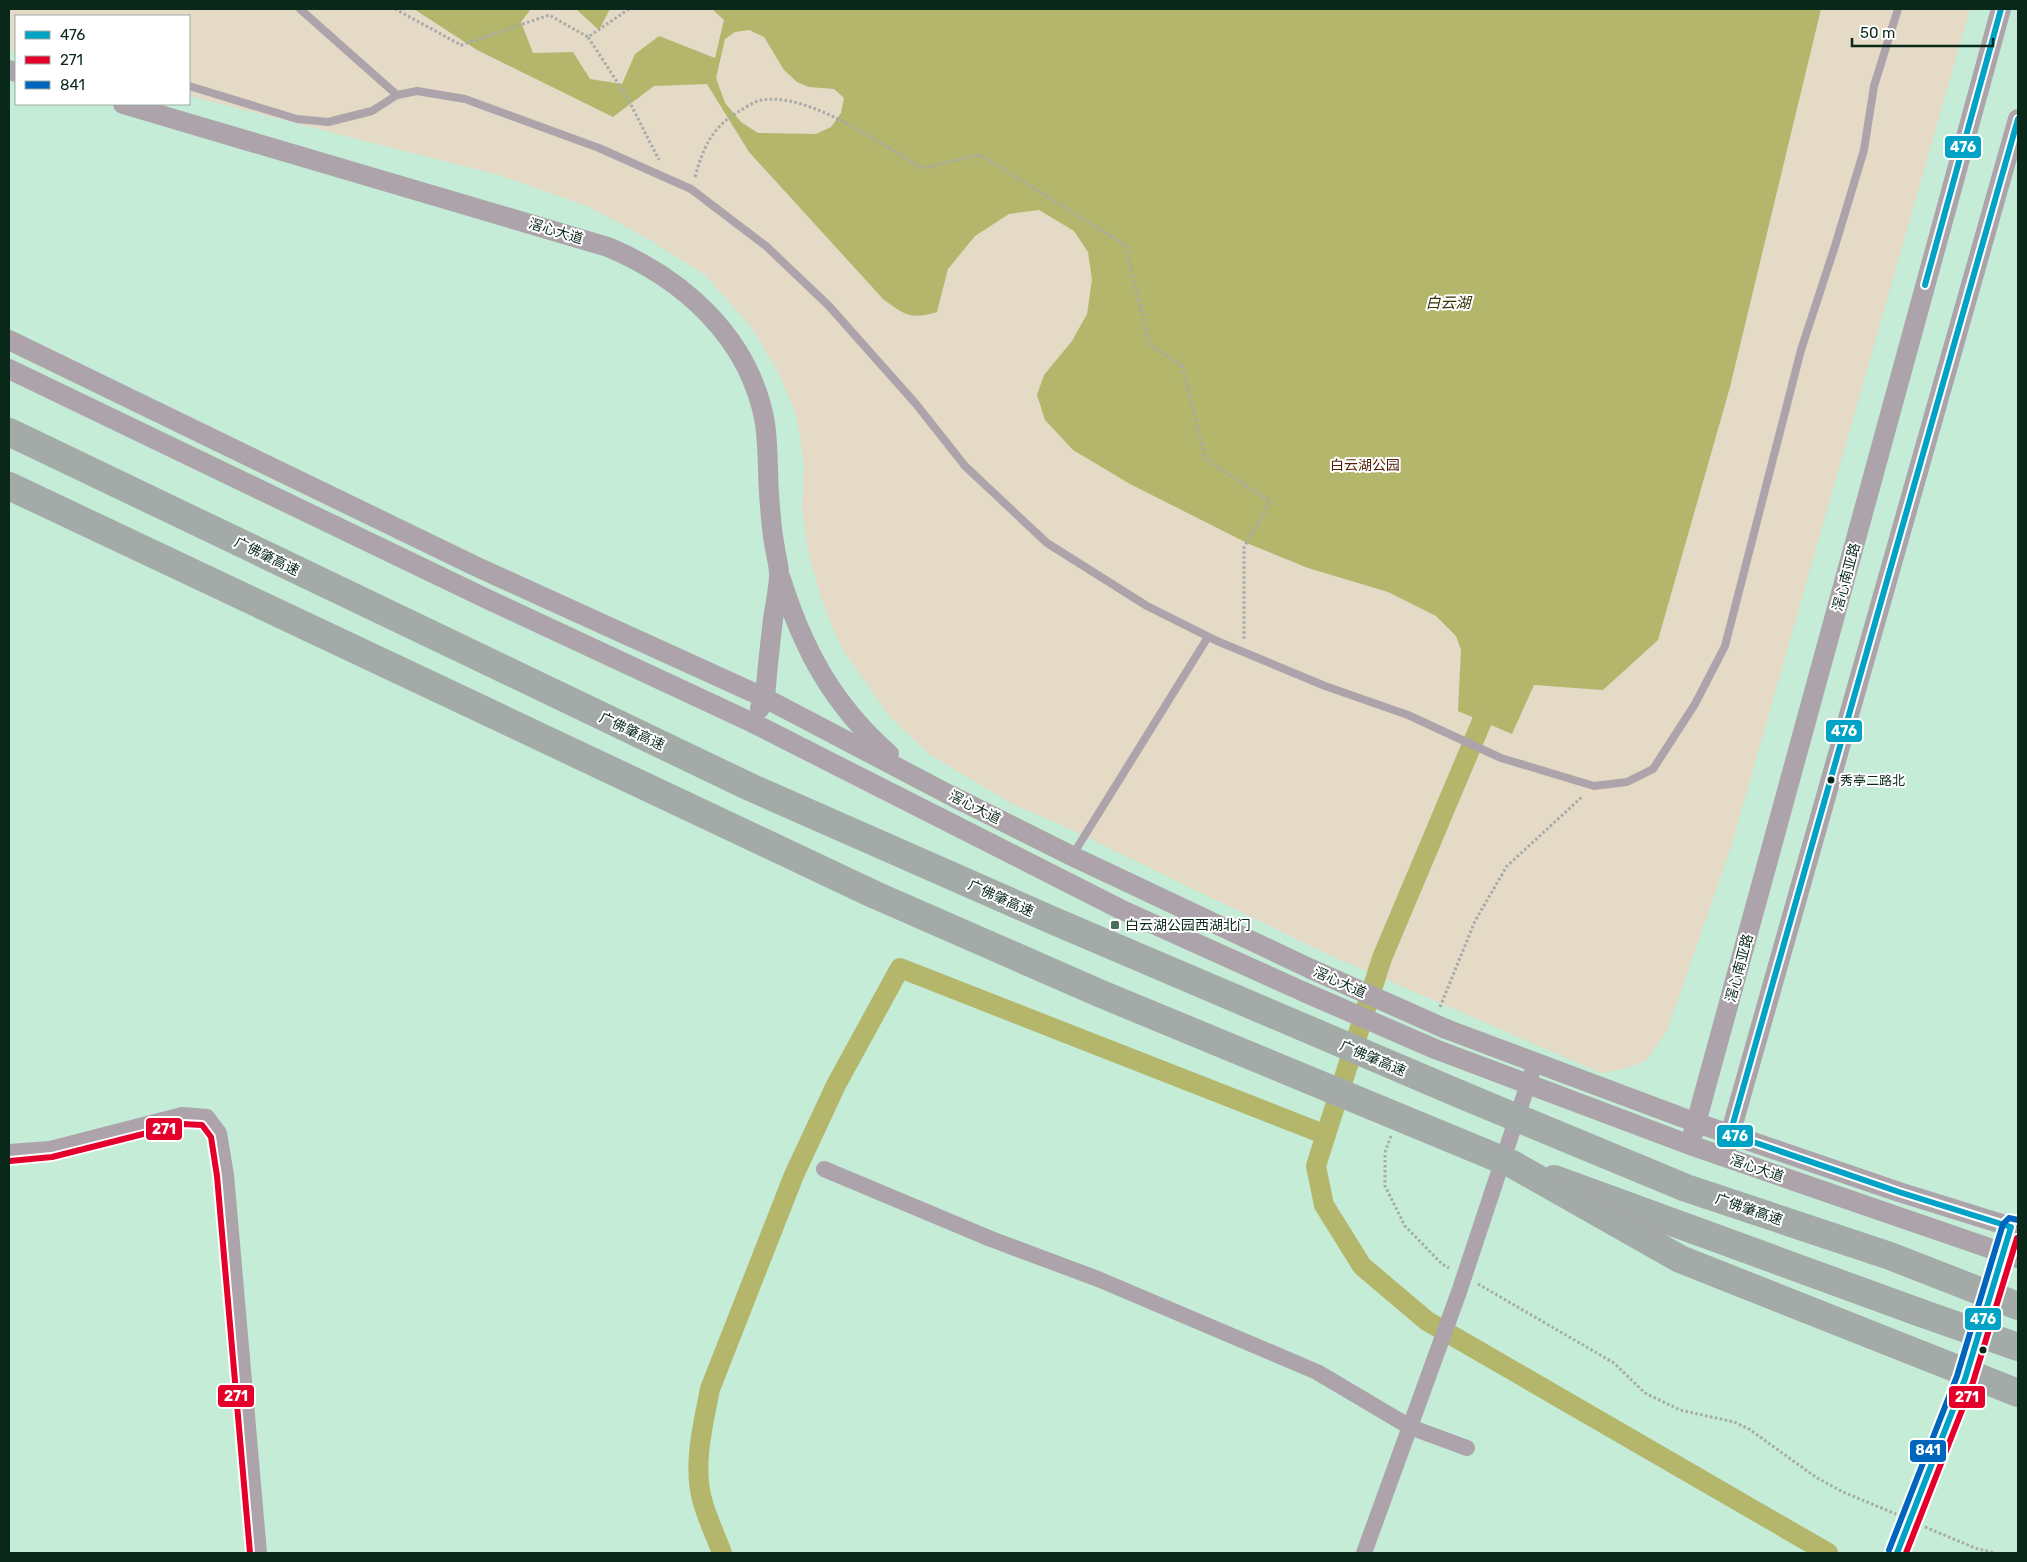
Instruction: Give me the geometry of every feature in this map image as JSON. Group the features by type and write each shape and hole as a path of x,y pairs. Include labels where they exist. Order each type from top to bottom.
{"highway":[{"name":"广佛肇高速","path":"9,432 744,784 866,839 1453,1092 1686,1188 1890,1256 2018,1306"},
{"path":"9,486 873,894 1099,993 1512,1164 2018,1347"},
{"path":"1512,1164 1680,1259 2018,1393"},
{"path":"1890,1256 2018,1291"}],"street":[{"name":"滘心南亚路","path":"1690,1145 2001,9"},
{"name":"滘心大道","path":"126,105 573,235 638,260 662,274 687,293 713,317 728,337 745,367 756,392 764,421 768,446 770,506 779,572 801,633 828,686 844,709 870,737 897,761 920,777 957,814 1120,909 1435,1049 1690,1145 2011,1255"},
{"path":"1724,1156 2018,119"},
{"path":"9,340 475,566 764,698 957,814"},
{"path":"9,369 485,598 752,723 957,814"},
{"name":"滘心大道","path":"752,723 764,698 779,572"},
{"name":"滘心大道","path":"957,814 1072,856 1311,969 1446,1029 1697,1123 1899,1192 2015,1228"},
{"path":"1364,1553 1420,1403 1535,1063"},
{"path":"9,1152 50,1149 182,1115 207,1117 219,1133 226,1175 259,1553"},
{"path":"824,1168 991,1239 1098,1279 1317,1372 1410,1428 1467,1448"},
{"path":"1897,1553 2011,1255 2015,1228"}],"lane":[{"path":"300,9 397,95"},
{"path":"190,86 297,119 328,122 372,111 397,95 417,91 465,99 599,148 669,178 691,189 766,246 829,306 916,404 965,466 1047,543 1147,606 1244,653 1325,686 1408,715 1500,758 1594,786 1627,782 1653,770 1695,704 1725,646 1802,350 1836,246 1864,150 1874,86 1898,9"},
{"path":"1072,856 1208,637"}],"path":[{"path":"395,9 461,45 548,15 588,37 627,97 669,178"},
{"path":"588,37 629,9"},
{"path":"691,189 697,168 710,137 723,121 761,100 790,100 831,116 922,168 980,155 1125,245 1150,345 1182,366 1205,458 1270,502 1244,547 1244,653"}],"green space":[{"name":"白云湖公园","path":"9,9 1970,9 1731,847 1667,1031 1646,1061 1624,1069 1601,1073 1325,953 1070,829 1010,803 929,754 890,717 842,649 824,606 809,557 802,512 804,466 797,418 780,375 751,327 705,275 648,239 589,207 502,176 190,96 190,15 15,15 15,52 9,49"}],"water":[{"name":"白云湖","path":"414,9 531,9 521,22 533,53 573,52 590,79 622,84 635,54 659,36 715,58 724,20 712,9 1821,9 1730,387 1658,640 1603,690 1534,685 1512,734 1458,711 1461,650 1456,636 1436,616 1388,592 1308,568 1249,544 1130,484 1073,450 1045,420 1037,395 1044,375 1072,341 1087,314 1092,280 1088,252 1074,231 1039,210 1009,214 975,236 948,269 937,312 921,316 909,315 884,300 749,152 707,84 654,86 613,117 477,50","holes":["749,30 764,37 784,70 797,82 809,87 834,89 844,98 841,113 831,127 816,134 758,133 741,122 725,103 716,78 725,39 735,32"]},
{"path":"576,9 610,9 599,30"}],"waterway":[{"path":"1482,721 1382,958 1316,1166 1324,1205 1362,1266 1427,1321 1828,1553"},
{"path":"722,1553 703,1503 698,1475 704,1417 710,1389 794,1175 836,1085 900,968 1326,1135"}],"transit line":[{"name":"476","path":"1925,285 2001,9"},
{"name":"476","path":"1897,1553 1965,1379 2011,1227 1899,1192 1730,1134 2018,119"},
{"name":"271","path":"10,1161 52,1157 183,1124 202,1125 211,1137 217,1176 250,1553"},
{"name":"841","path":"1889,1550 1957,1376 2003,1224 2009,1218 2018,1220"},
{"name":"271","path":"1906,1553 1973,1382 2017,1238"}],"place":[{"name":"秀亭二路北","path":"1831,780"},
{"name":"白云湖公园西湖北门","path":"1115,925"}]}
